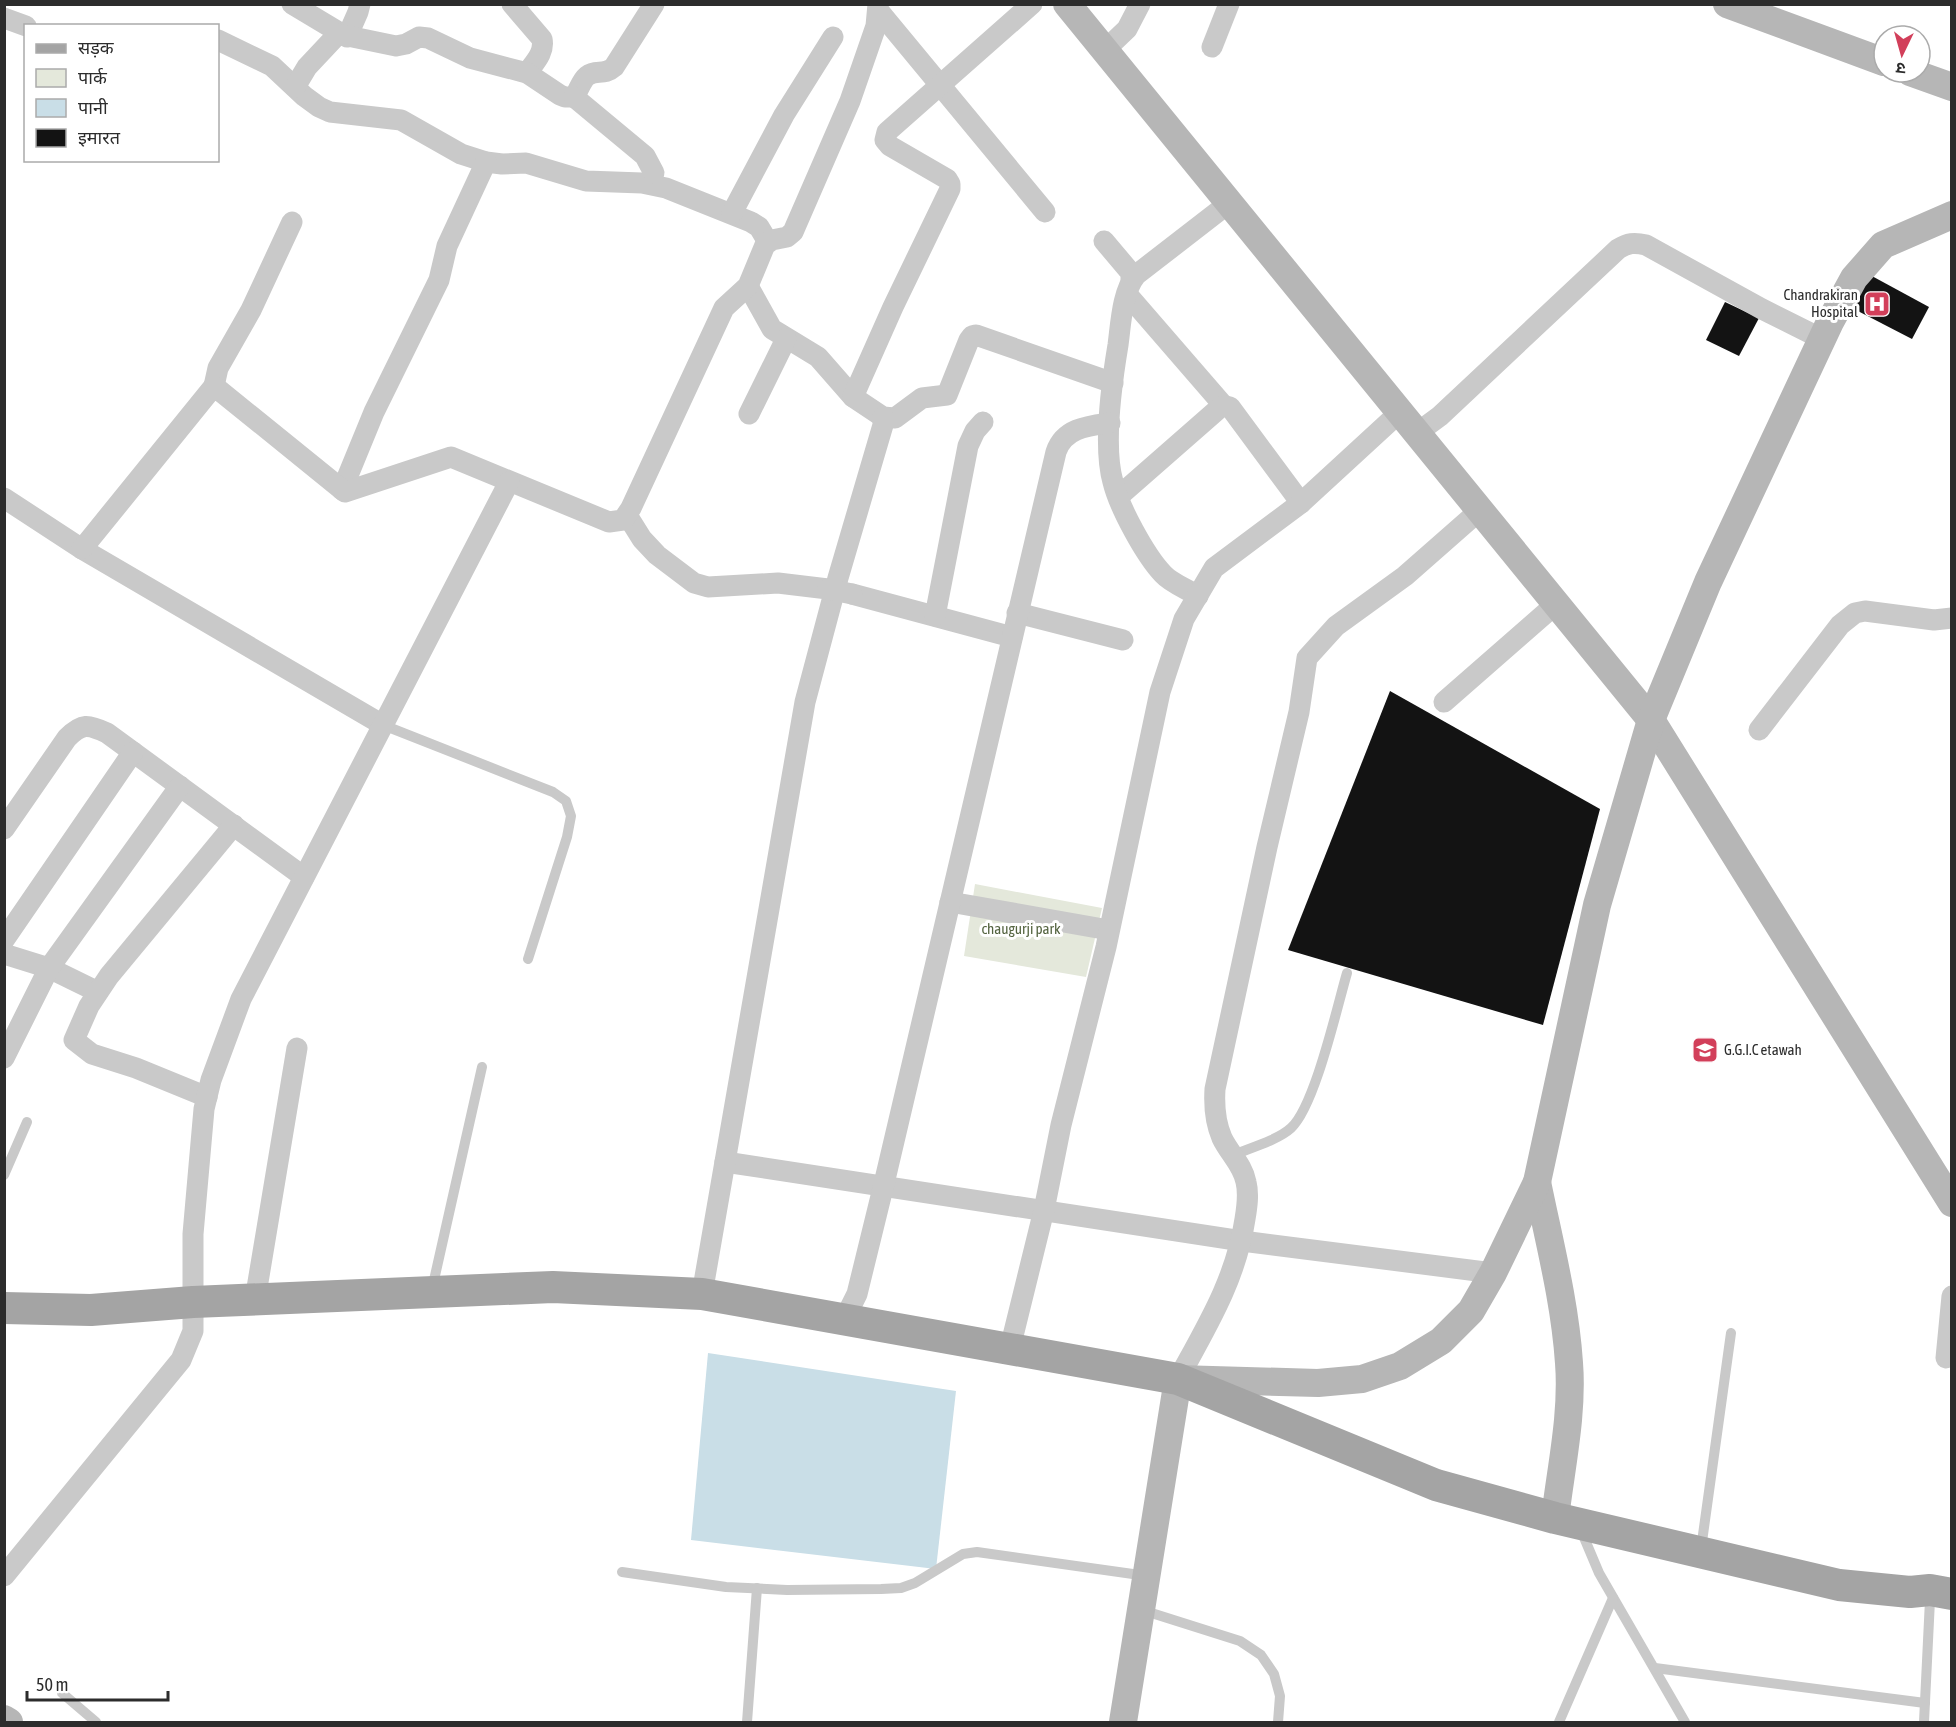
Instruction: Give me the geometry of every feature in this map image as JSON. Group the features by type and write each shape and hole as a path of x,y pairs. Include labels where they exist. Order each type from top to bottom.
{"main road":[{"path":"4,1308 91,1310 193,1302 553,1287 702,1294 1178,1379 1436,1485 1566,1520 1839,1585 1936,1598"}],"street":[{"path":"292,4 347,37"},
{"path":"347,37 360,4"},
{"path":"512,4 542,39 543,50 527,73"},
{"path":"574,96 587,76 594,73 605,73 614,67 654,4"},
{"path":"853,397 950,189 947,179 890,146 885,140 887,132 1032,4"},
{"path":"1067,4 1651,720 1952,1203"},
{"path":"1105,51 1127,29 1140,4"},
{"path":"1212,47 1229,4"},
{"path":"878,7 1045,212"},
{"path":"214,386 345,492 451,457 609,522 622,520 627,515 720,314 728,303 748,286 762,249 773,240 787,237 793,232 850,101 876,26 878,7"},
{"path":"1740,7 1872,57"},
{"path":"4,18 24,25"},
{"path":"295,87 307,67 338,34 396,46 419,37 429,38 470,58 527,73 565,97 574,96 645,156 654,173"},
{"path":"732,213 789,106 833,37"},
{"path":"219,40 272,66 319,107 330,112 401,120 461,154 486,162 526,164 586,181 653,184 732,213 759,227 773,240"},
{"path":"1932,80 1952,87"},
{"path":"342,490 374,412 439,280 447,246 486,162"},
{"path":"1129,288 1136,275 1229,203"},
{"path":"1178,1379 1318,1383 1362,1379 1400,1366 1441,1341 1471,1311 1493,1273 1537,1182 1597,905 1651,720 1708,582 1822,339 1854,278 1883,245 1952,215"},
{"path":"82,549 214,386 218,368 251,310 292,222"},
{"path":"1104,241 1131,273 1113,383 1109,446 1113,482 1144,550 1164,576 1198,596"},
{"path":"1010,1348 1109,930 1160,692 1184,619 1214,568 1408,422 1440,416 1618,249 1627,244 1636,242 1646,245 1762,309 1822,339"},
{"path":"748,286 768,325 786,339 818,357 853,397 883,417 895,418 922,398 947,395 969,340 976,335 1113,383"},
{"path":"1129,288 1224,406"},
{"path":"749,414 786,339"},
{"path":"1119,496 1216,411 1224,406 1230,406 1301,503"},
{"path":"702,1294 805,702 883,425 883,417"},
{"path":"935,616 968,446 975,431 983,422"},
{"path":"845,1318 857,1294 883,1188 1017,613 1059,445 1066,436 1083,427 1110,423"},
{"path":"4,1576 181,1360 193,1331 193,1234 207,1097 241,999 509,482"},
{"path":"4,498 82,549 383,725"},
{"path":"1123,1722 1178,1379 1228,1286 1242,1241 1247,1203 1246,1181 1241,1166 1222,1138 1214,1108 1215,1089 1299,712 1307,658 1336,626 1405,576 1480,510"},
{"path":"627,515 642,539 657,555 694,583 708,587 778,583 828,589 1012,637"},
{"path":"1444,702 1556,604"},
{"path":"1760,730 1840,625 1855,613 1865,611 1924,619 1952,618"},
{"path":"1017,613 1123,640"},
{"path":"4,829 67,738 77,728 92,725 107,733 304,877"},
{"path":"4,940 133,752"},
{"path":"4,1058 49,968 180,786"},
{"path":"207,1097 136,1068 92,1054 74,1040 98,992 234,825"},
{"path":"950,902 1109,930"},
{"path":"4,954 49,968 98,992"},
{"path":"255,1300 297,1048"},
{"path":"725,1162 883,1188 1242,1241 1493,1273"},
{"path":"1537,1182 1561,1299 1570,1363 1566,1520"},
{"path":"1946,1358 1952,1296"},
{"path":"4,1719 9,1722"}],"lane":[{"path":"383,725 553,792 566,801 572,816 567,837 528,959"},
{"path":"1233,1155 1283,1133 1291,1128 1300,1117 1326,1047 1347,973"},
{"path":"431,1292 482,1067"},
{"path":"4,1174 27,1122"},
{"path":"1700,1552 1731,1333"},
{"path":"1566,1520 1685,1722"},
{"path":"622,1572 726,1587 857,1590 901,1587 928,1576 963,1554 977,1552 1147,1576"},
{"path":"747,1722 757,1588"},
{"path":"1559,1722 1613,1598"},
{"path":"1924,1722 1936,1598"},
{"path":"1141,1610 1240,1641 1261,1655 1274,1674 1280,1696 1278,1722"},
{"path":"1655,1668 1925,1703"},
{"path":"62,1693 96,1722"}],"green space":[{"name":"chaugurji park","path":"975,884 1102,908 1086,977 964,956"}],"water":[{"path":"708,1353 956,1391 936,1569 691,1540"}],"building":[{"path":"1870,275 1929,307 1912,339 1852,308"},
{"path":"1725,302 1759,318 1739,356 1706,340"},
{"path":"1390,691 1600,809 1543,1025 1288,950"}],"place":[{"name":"Chandrakiran Hospital","path":"1877,304"},
{"name":"G.G.I.C etawah","path":"1705,1050"}]}
